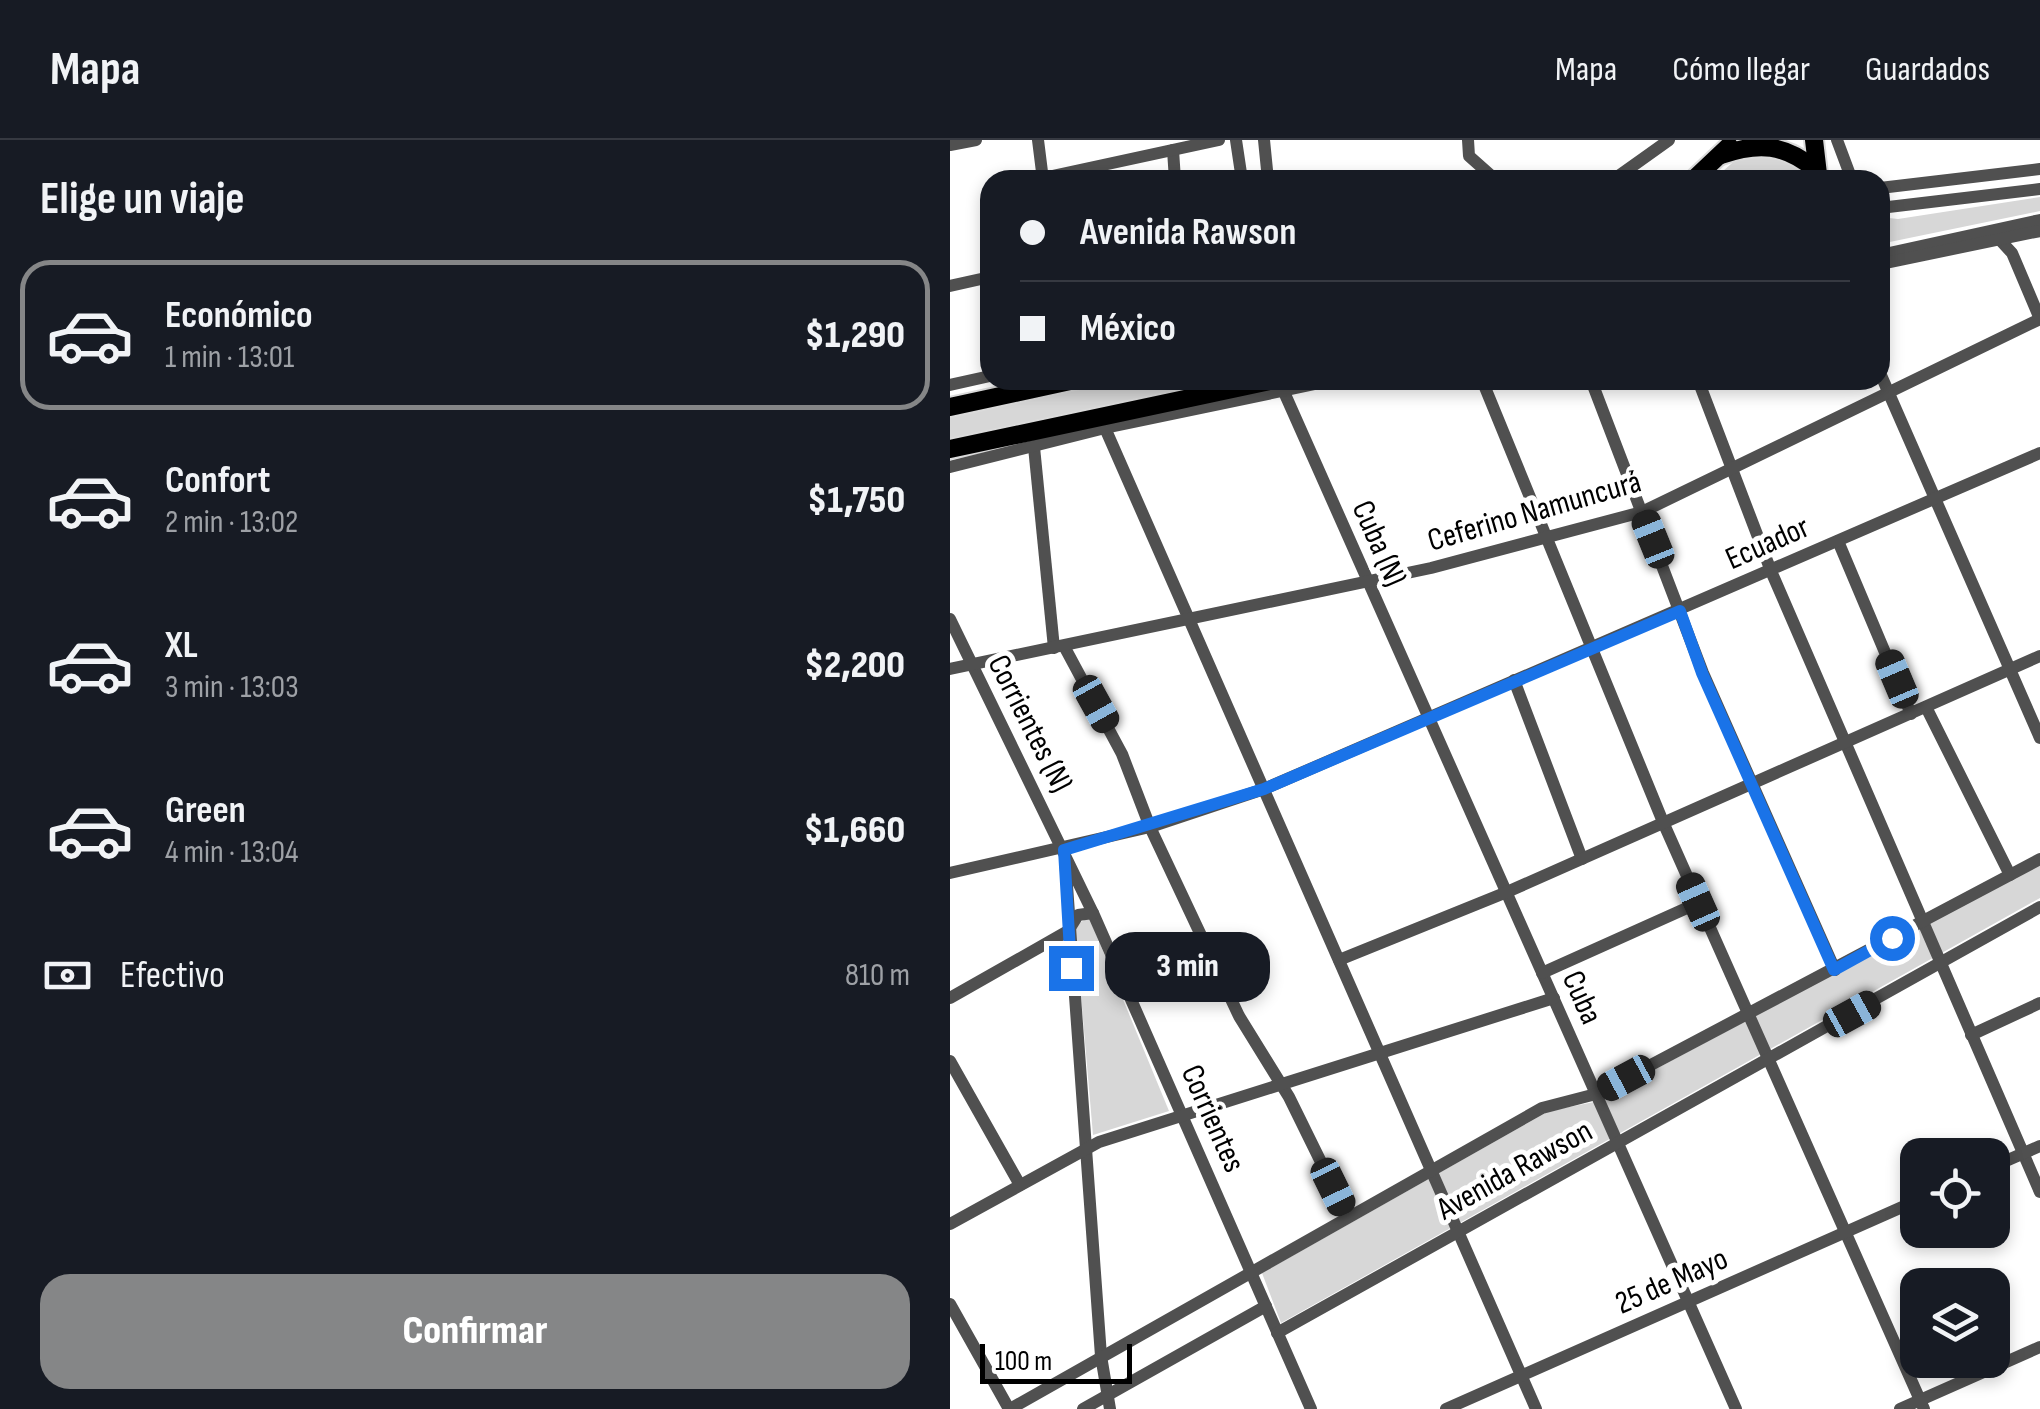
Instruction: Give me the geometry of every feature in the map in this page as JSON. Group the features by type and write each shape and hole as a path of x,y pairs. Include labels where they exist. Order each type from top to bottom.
{"highway":[{"path":"1814,140 1818,170"},
{"path":"1704,170 1728,148 1767,145 1798,155 1812,170"},
{"path":"950,407 1029,390"},
{"path":"950,449 1241,390"},
{"path":"950,464 995,439"}],"street":[{"path":"950,145 976,140"},
{"path":"1038,140 1042,170"},
{"path":"1083,170 1219,140"},
{"path":"1236,140 1240,170"},
{"path":"1264,140 1267,170"},
{"path":"1468,140 1469,156 1483,170"},
{"path":"1627,170 1670,140"},
{"path":"1838,140 1848,170"},
{"path":"1173,150 1175,170"},
{"path":"1890,187 2040,169"},
{"path":"2020,192 2040,178"},
{"path":"1890,207 2040,189"},
{"path":"1890,253 2040,220"},
{"path":"1890,262 2040,232"},
{"path":"1963,237 2000,240 2012,252 2040,319"},
{"path":"950,286 980,279"},
{"name":"Ceferino Namuncurá","path":"950,669 1367,582 1546,540 1642,512 2040,319"},
{"path":"950,385 980,378"},
{"path":"950,464 1034,447 1249,390"},
{"name":"Cuba (N)","path":"1279,390 1428,716"},
{"path":"1486,390 1663,822 1922,1405"},
{"path":"1596,390 1680,611 1834,970"},
{"path":"1701,390 1771,571 2040,1192"},
{"path":"1887,390 2040,738"},
{"path":"1104,428 1536,1409"},
{"path":"1034,447 1059,647 1122,754 1150,827 1239,1016 1281,1085 1348,1217"},
{"name":"Ecuador","path":"950,874 1150,827 1264,789 2040,453"},
{"path":"1838,541 1912,714"},
{"name":"Corrientes (N)","path":"950,619 1064,850"},
{"path":"1339,960 1507,892 2040,656"},
{"path":"1514,680 1582,859"},
{"path":"1926,707 2010,875"},
{"name":"Cuba","path":"1428,716 1736,1409"},
{"path":"1064,850 1084,1150 1108,1402"},
{"name":"Corrientes","path":"1064,850 1311,1409"},
{"name":"Avenida Rawson","path":"1009,1409 1542,1108 1596,1094 2040,859"},
{"path":"1542,973 1698,902"},
{"name":"Avenida Rawson","path":"1278,1333 2040,907"},
{"path":"950,998 1068,931 1078,916 1093,913"},
{"path":"950,1224 1084,1150 1554,998"},
{"path":"1971,1034 2040,1003"},
{"path":"950,1061 1020,1185"},
{"path":"2010,1159 2040,1146"},
{"name":"25 de Mayo","path":"1446,1409 1900,1208"},
{"path":"950,1304 1009,1409"},
{"path":"1083,1409 1108,1402 1266,1306"},
{"path":"1900,1409 1922,1405 2040,1347"}],"shaded area":[{"path":"1741,155 1779,157 1798,170 1724,170"},
{"path":"2040,197 2040,211 1890,242 1890,218"},
{"path":"1057,390 1201,390 950,445 950,413"},
{"path":"2040,864 2040,898 1281,1323 1262,1273 1549,1111 1594,1102"},
{"path":"1089,917 1169,1111 1093,1135 1075,926"}],"route":[{"path":"1071,968 1064,850 1150,827 1264,789 1680,611 1702,673 1834,970 1892,938"}]}
